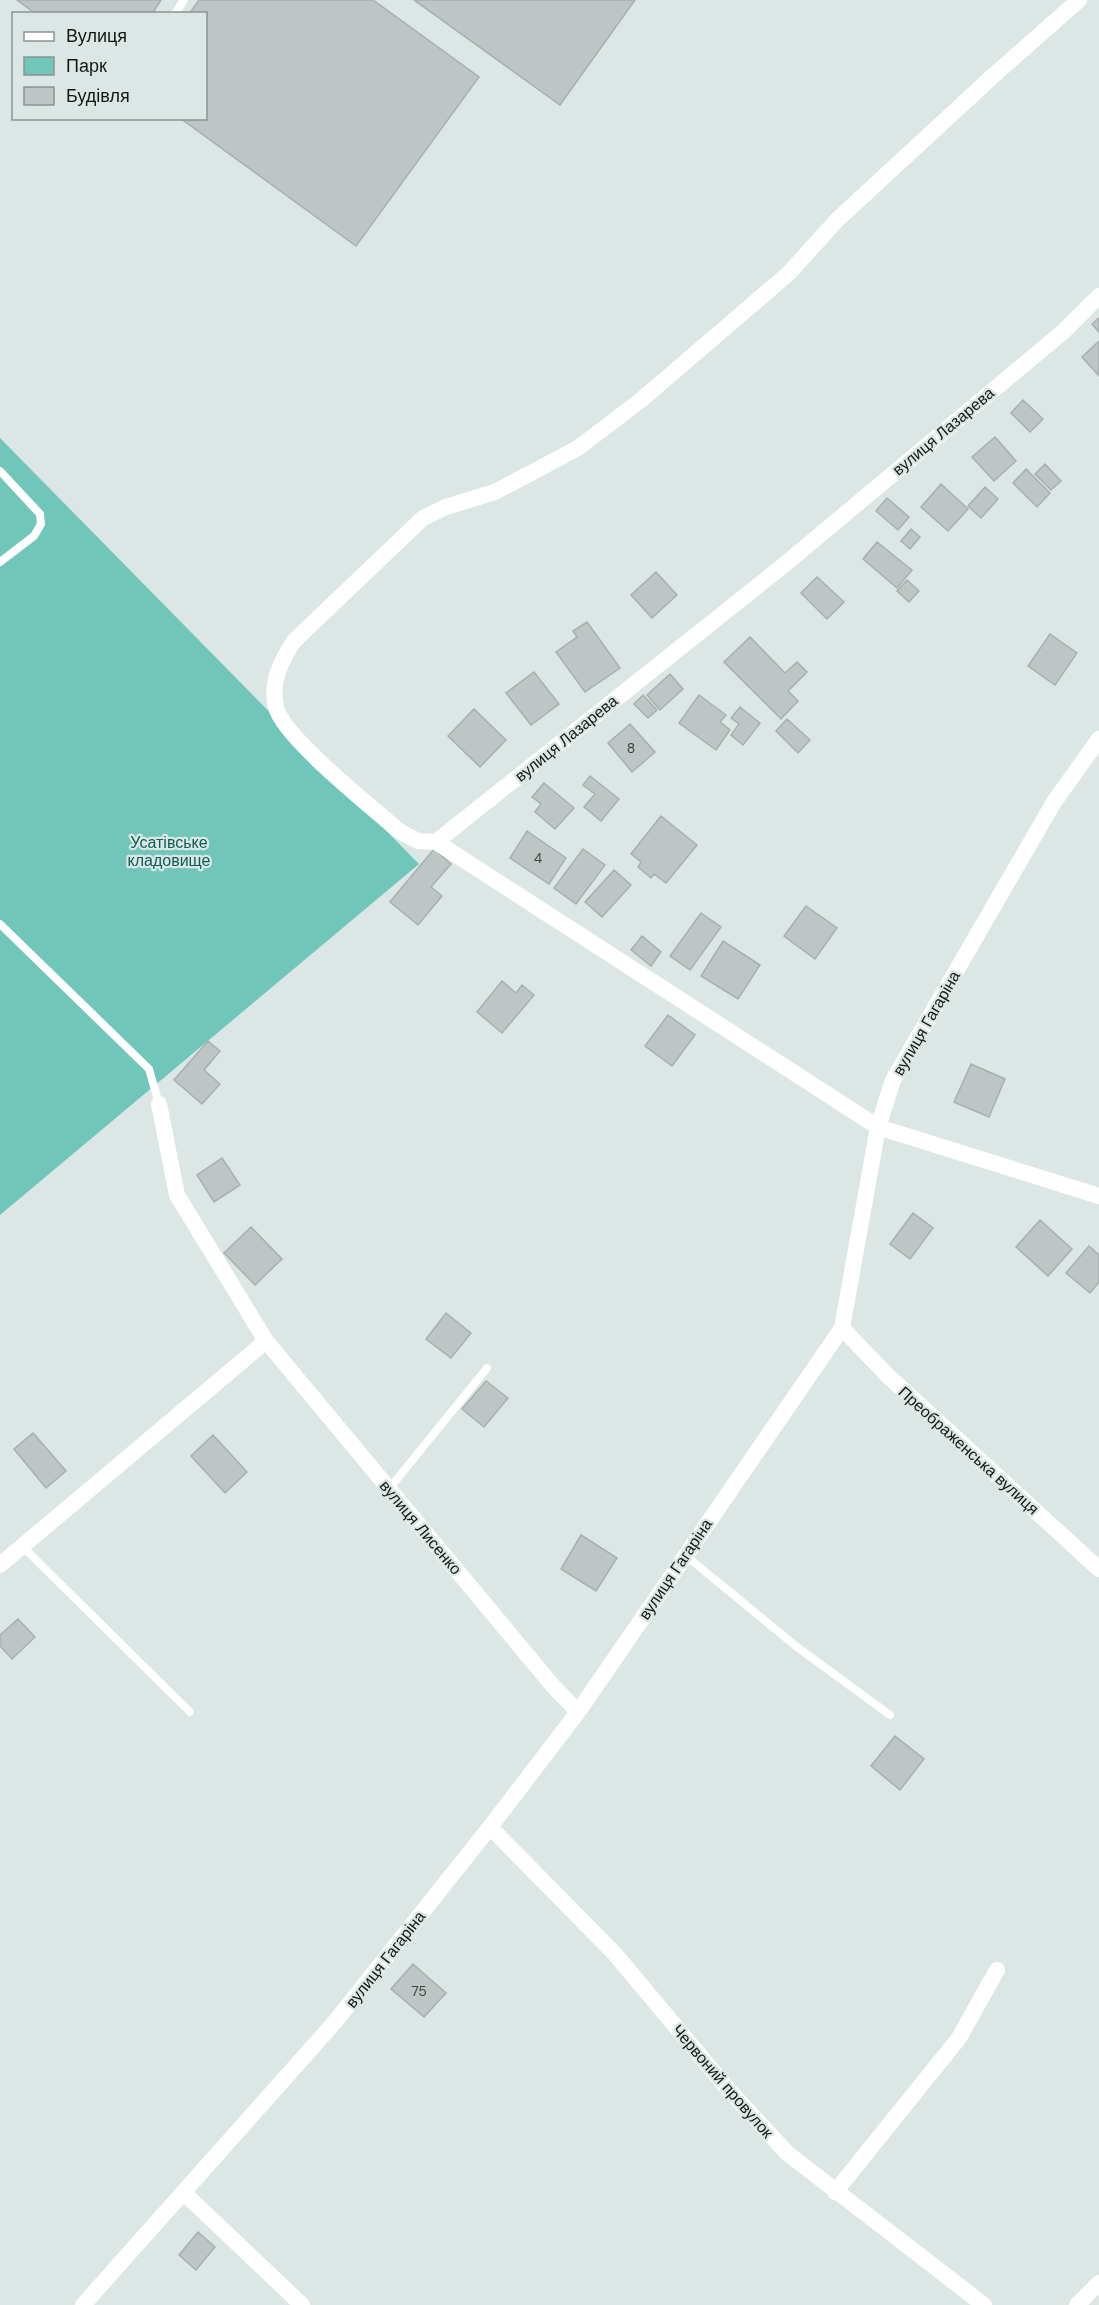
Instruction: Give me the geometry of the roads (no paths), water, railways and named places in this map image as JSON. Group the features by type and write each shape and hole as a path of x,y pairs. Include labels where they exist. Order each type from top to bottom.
{"street":[{"path":"1078,0 837,220 789,273 641,400 578,448 495,492 446,507 423,518 294,641 276,676 275,692 276,708 293,736 399,831 418,840 436,842 878,1126 1099,1196"},
{"name":"вулиця Лазарева","path":"436,842 784,565 1064,331 1099,296"},
{"name":"вулиця Гагаріна","path":"83,2305 334,2023 490,1827 578,1712 842,1328 878,1126 892,1080 1053,802 1099,739"},
{"name":"вулиця Лисенко","path":"159,1104 177,1195 266,1341 553,1686 578,1712"},
{"name":"Преображенська вулиця","path":"842,1328 888,1376 1099,1569"},
{"path":"0,1565 266,1341"},
{"name":"Червоний провулок","path":"490,1827 615,1954 727,2088 787,2153 984,2305"},
{"path":"835,2192 959,2038 997,1970"},
{"path":"184,2193 302,2305"},
{"path":"1077,2305 1099,2283"}],"lane":[{"path":"0,471 40,514 41,524 34,536 0,562"},
{"path":"0,924 149,1069 159,1104"},
{"path":"389,1489 487,1368"},
{"path":"22,1546 190,1712"},
{"path":"685,1555 797,1647 890,1715"}],"park label":[{"name":"Усатівське кладовище","path":"169,851"}]}
